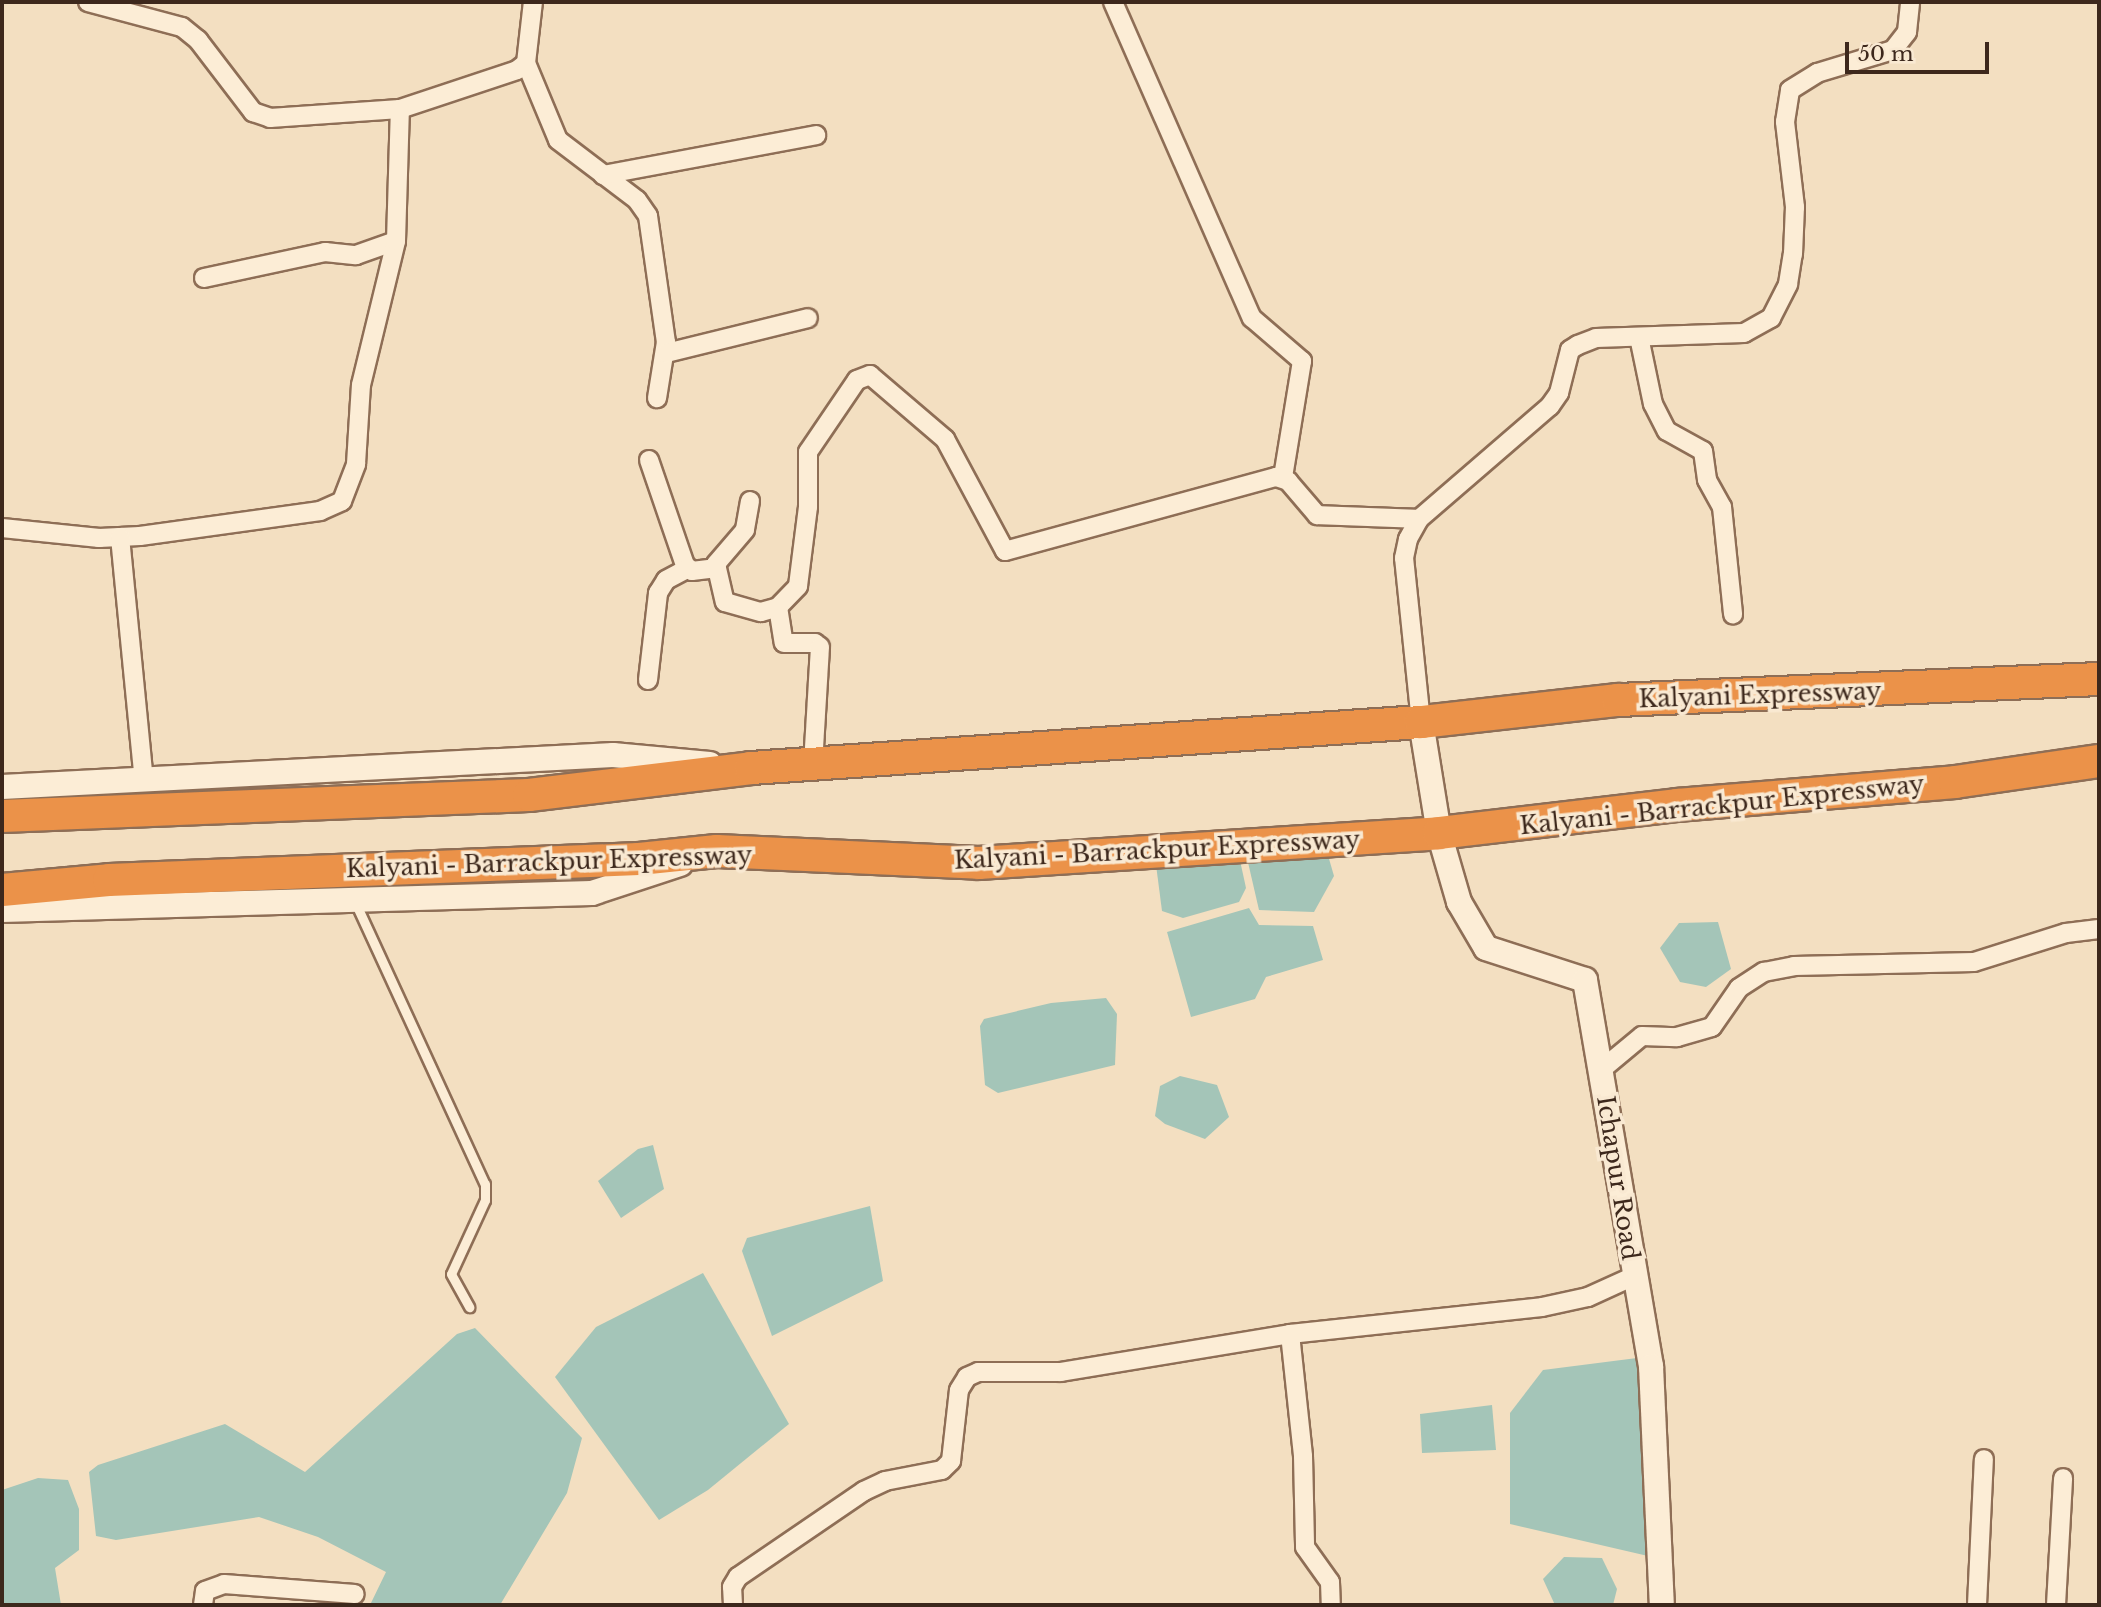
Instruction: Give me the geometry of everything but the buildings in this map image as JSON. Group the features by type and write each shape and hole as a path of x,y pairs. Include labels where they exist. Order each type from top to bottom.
{"highway":[{"name":"Kalyani Expressway","path":"1421,722 1618,701 2099,679"},
{"path":"2,816 529,795 751,768 1421,722"},
{"name":"Kalyani - Barrackpur Expressway","path":"2,890 109,880 639,859 717,851 979,863 1439,833 1677,805 1848,793 2099,761"}],"street":[{"path":"88,2 182,27 198,40 253,112 261,115 400,109 526,63"},
{"path":"533,2 526,63 558,140 637,200 648,216 666,353 657,398"},
{"path":"1113,2 1252,318 1302,361 1283,477"},
{"path":"1439,833 1421,722 1404,558 1408,539 1419,519 1550,406 1559,393 1570,350 1596,338 1744,333 1772,318 1788,284 1793,254 1795,207 1785,122 1790,90 1817,72 1893,50 1907,32 1910,2"},
{"path":"2,528 120,537 320,511 342,500 356,464 361,385 396,241 400,109"},
{"path":"603,175 816,135"},
{"path":"204,278 325,252 356,255 396,241"},
{"path":"666,353 808,318"},
{"path":"1639,337 1653,404 1667,431 1703,451 1707,480 1722,507 1733,614"},
{"path":"750,501 745,530 720,556 717,568 722,594 731,607 761,612 778,607 798,586 808,507 808,452 863,376 870,375 945,439 1004,551 1283,477"},
{"path":"649,460 687,569"},
{"path":"1283,477 1317,515 1419,519"},
{"path":"120,537 144,780"},
{"path":"648,680 658,593 666,580 687,569 717,568"},
{"path":"778,607 784,643 814,643 820,647 813,764"},
{"path":"2,787 613,755 751,768"},
{"name":"Ichapur Road","path":"1439,833 1459,902 1486,947 1585,980 1651,1366 1661,1605"},
{"path":"2,910 592,893 717,851"},
{"path":"1601,1070 1642,1036 1677,1037 1712,1027 1739,988 1763,972 1794,966 1974,962 2066,933 2099,929"},
{"path":"733,1605 732,1587 738,1577 864,1491 885,1481 942,1470 951,1461 955,1405 967,1377 978,1372 1098,1367 1290,1334 1562,1304 1634,1276"},
{"path":"1290,1334 1303,1456 1305,1547 1330,1582 1331,1605"},
{"path":"1977,1605 1984,1459"},
{"path":"2056,1605 2063,1478"},
{"path":"203,1605 205,1591 224,1584 355,1594"}],"lane":[{"path":"355,899 362,926 485,1184 485,1200 451,1274 469,1307"}],"shaded area":[{"path":"1234,833 1246,888 1239,902 1183,918 1162,911 1155,857"},
{"path":"1325,845 1334,876 1314,912 1259,910 1247,858"},
{"path":"1249,908 1259,925 1313,926 1323,960 1266,977 1255,999 1191,1017 1167,932"},
{"path":"1718,922 1731,969 1706,987 1680,982 1660,948 1679,923"},
{"path":"1106,998 1117,1014 1115,1065 998,1093 985,1085 980,1026 984,1019 1051,1003"},
{"path":"1180,1076 1217,1085 1229,1117 1205,1139 1165,1124 1155,1116 1160,1086"},
{"path":"653,1145 664,1189 621,1218 598,1181 638,1149"},
{"path":"870,1206 883,1281 772,1336 742,1251 747,1238"},
{"path":"703,1273 789,1424 708,1490 659,1520 555,1377 596,1327"},
{"path":"475,1328 582,1438 567,1493 500,1605 370,1605 386,1572 318,1537 259,1517 116,1540 96,1536 89,1472 98,1465 225,1424 305,1472 457,1334"},
{"path":"1637,1358 1648,1556 1510,1524 1510,1413 1543,1370"},
{"path":"1492,1405 1496,1450 1422,1453 1420,1414"},
{"path":"38,1478 68,1480 79,1509 79,1550 55,1568 61,1605 2,1605 2,1490"},
{"path":"1564,1557 1602,1558 1617,1589 1613,1605 1555,1605 1543,1579"}]}
